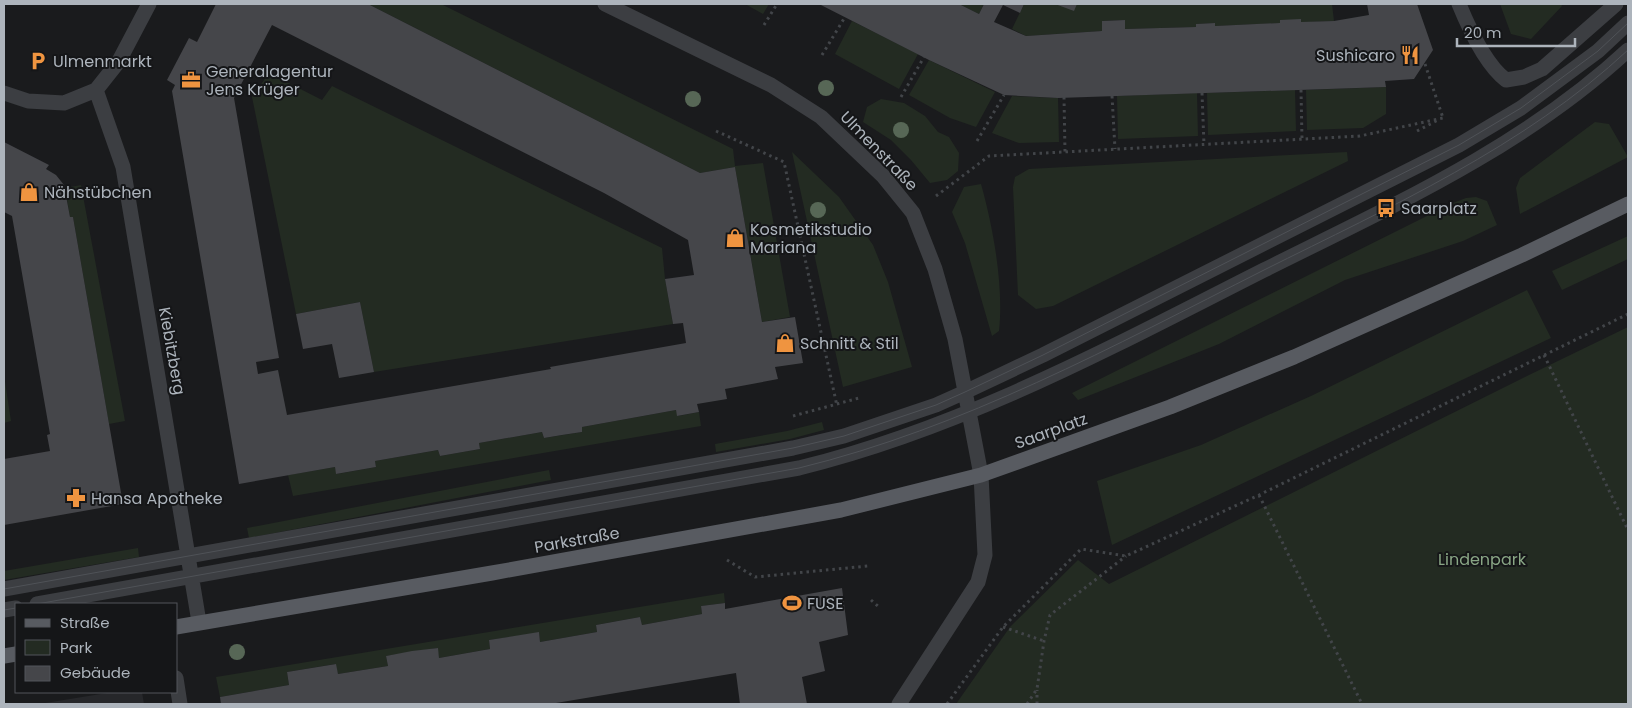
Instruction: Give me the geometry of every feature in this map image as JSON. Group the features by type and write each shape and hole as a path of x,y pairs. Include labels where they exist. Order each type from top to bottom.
{"main road":[{"name":"Saarplatz","path":"981,474 1170,407 1294,357 1522,255 1628,204"},
{"name":"Parkstraße","path":"178,627 859,507 981,474"}],"street":[{"path":"4,93 28,101 64,103 96,90 119,61 149,4"},
{"name":"Ulmenstraße","path":"605,4 771,85 821,117 882,176 913,213 935,269 955,339 981,474 985,555 978,582 899,704"},
{"path":"1458,4 1468,27 1497,73 1506,80 1524,77 1542,69 1616,4"},
{"path":"4,588 793,448 844,436 936,405 1044,355 1459,145 1521,108 1598,51 1628,23"},
{"path":"43,603 799,468 848,456 969,413 1099,352 1386,208 1470,164 1544,118 1612,66 1628,50"},
{"name":"Kiebitzberg","path":"96,90 123,167 199,622"},
{"path":"178,691 180,704"}],"path":[{"path":"764,25 777,4"},
{"path":"822,55 845,17"},
{"path":"901,97 924,57"},
{"path":"913,213 989,156 1360,136 1443,118 1424,64"},
{"path":"1301,90 1302,139"},
{"path":"1202,93 1204,145"},
{"path":"977,141 1004,95"},
{"path":"1112,96 1115,150"},
{"path":"1064,97 1065,152"},
{"path":"716,131 784,162 837,404"},
{"path":"1037,704 1037,689 1044,641 1050,616 1126,556 1259,495 1628,314"},
{"path":"1544,355 1628,530"},
{"path":"1259,495 1362,704"},
{"path":"687,537 755,577 868,566"},
{"path":"947,704 1003,627 1081,549 1126,556"},
{"path":"872,600 880,608"},
{"path":"1003,627 1044,641"},
{"path":"1027,704 1037,689"}],"shaded area":[{"path":"107,693 142,693 144,704 39,704"}],"green space":[{"path":"368,4 441,4 733,149 735,166 763,163 790,317 762,322 735,167 700,173"},
{"path":"745,4 769,4 763,14"},
{"path":"959,4 984,4 979,14"},
{"path":"1024,4 1332,4 1334,21 1215,26 1215,23 1196,24 1196,27 1125,29 1124,20 1102,21 1102,31 1026,36 1012,29"},
{"path":"1500,4 1561,4 1562,6 1531,39 1511,34"},
{"path":"852,21 918,54 899,89 835,54"},
{"path":"929,60 995,92 976,127 950,118 909,95"},
{"path":"269,73 322,100 332,86 662,248 673,324 374,372 360,302 296,314 252,97"},
{"path":"1386,87 1386,114 1363,128 1307,130 1306,90"},
{"path":"1295,90 1296,131 1208,135 1207,93"},
{"path":"1197,93 1198,136 1118,139 1117,96"},
{"path":"1012,96 1058,98 1059,142 1019,143 992,133"},
{"path":"881,99 904,103 925,116 938,132 949,137 959,153 958,171 947,180 930,183 891,140 863,122 867,107"},
{"path":"1595,122 1609,124 1628,157 1520,214 1516,188 1520,178"},
{"path":"792,152 839,197 873,245 888,282 912,367 843,387"},
{"path":"1347,152 1348,161 1053,306 1036,309 1018,295 1013,187 1015,177 1029,169"},
{"path":"981,184 990,218 999,276 999,331 992,336 965,243 952,212 964,187"},
{"path":"81,185 125,421 109,424 73,217 70,217 65,188"},
{"path":"1476,197 1487,201 1497,225 1463,241 1345,280 1219,344 1078,400 1072,393 1453,203 1466,198"},
{"path":"1628,236 1628,259 1562,290 1552,271"},
{"path":"1527,290 1551,338 1112,545 1097,481 1201,445 1311,396"},
{"name":"Lindenpark","path":"1628,327 1628,704 956,704 1010,627 1078,560 1109,584"},
{"path":"4,375 11,421 4,423"},
{"path":"676,410 678,416 699,412 701,426 293,496 288,475 335,467 337,474 376,467 375,461 438,450 440,456 480,449 479,443 542,432 544,438 582,432 582,427"},
{"path":"822,422 824,430 790,439 716,452 715,444 787,431"},
{"path":"549,470 551,480 249,538 247,528"},
{"path":"138,548 139,557 4,580 4,571"},
{"path":"724,593 725,603 701,606 702,614 642,625 640,617 596,625 597,632 540,642 539,633 489,640 490,649 439,658 437,648 386,656 388,666 338,674 335,664 287,672 289,685 220,697 216,677"}],"building":[{"path":"216,4 368,4 700,173 735,167 762,322 795,317 803,363 775,367 778,379 725,389 727,399 697,404 699,412 677,416 676,410 582,427 582,432 544,438 542,432 479,443 480,449 440,456 438,450 375,461 376,467 336,474 335,467 239,484 172,91 175,85 167,80 189,38 197,42","holes":["272,25 604,193 688,240 694,275 665,279 673,324 683,323 686,343 550,367 551,369 287,415 278,370 258,374 256,362 279,358 234,98"]},
{"path":"819,4 959,4 979,14 984,4 1024,4 1020,13 1003,5 994,22 1026,36 1102,31 1102,21 1125,20 1125,29 1196,27 1196,24 1215,23 1215,26 1280,23 1280,20 1301,19 1301,22 1334,21 1369,15 1367,4 1417,4 1433,50 1414,79 1385,81 1386,87 1058,98 1004,95 929,60"},
{"path":"1055,4 1077,4 1074,11"},
{"path":"4,142 49,165 46,169 56,175 64,185 70,217 73,217 123,504 4,525 4,459 50,451 47,435 50,434 12,216 4,212"},
{"path":"360,302 374,372 339,378 332,344 303,349 296,314"},
{"path":"842,588 848,635 819,642 825,671 802,677 807,704 740,704 736,673 550,704 221,704 220,697 289,685 287,672 336,664 338,674 388,666 386,656 412,651 438,648 439,658 490,649 489,640 539,632 540,642 597,632 596,625 640,617 642,625 702,614 701,606 725,603 725,609"}],"tram line":[{"path":"4,589 793,448 844,436 936,405 1043,355 1459,145 1521,108 1598,51 1628,23"},
{"path":"43,603 799,468 860,451 920,431 979,408 1094,356 1359,223 1454,173 1500,146 1545,116 1588,85 1628,50"},
{"path":"4,610 15,608"}],"place":[{"name":"Sushicaro","path":"1410,55"},
{"name":"Ulmenmarkt","path":"38,61"},
{"name":"Generalagentur Jens Krüger","path":"191,80"},
{"name":"Nähstübchen","path":"29,192"},
{"name":"Saarplatz","path":"1386,208"},
{"name":"Kosmetikstudio Mariana","path":"735,238"},
{"name":"Schnitt & Stil","path":"785,343"},
{"name":"Hansa Apotheke","path":"76,498"},
{"name":"FUSE","path":"792,603"}]}
